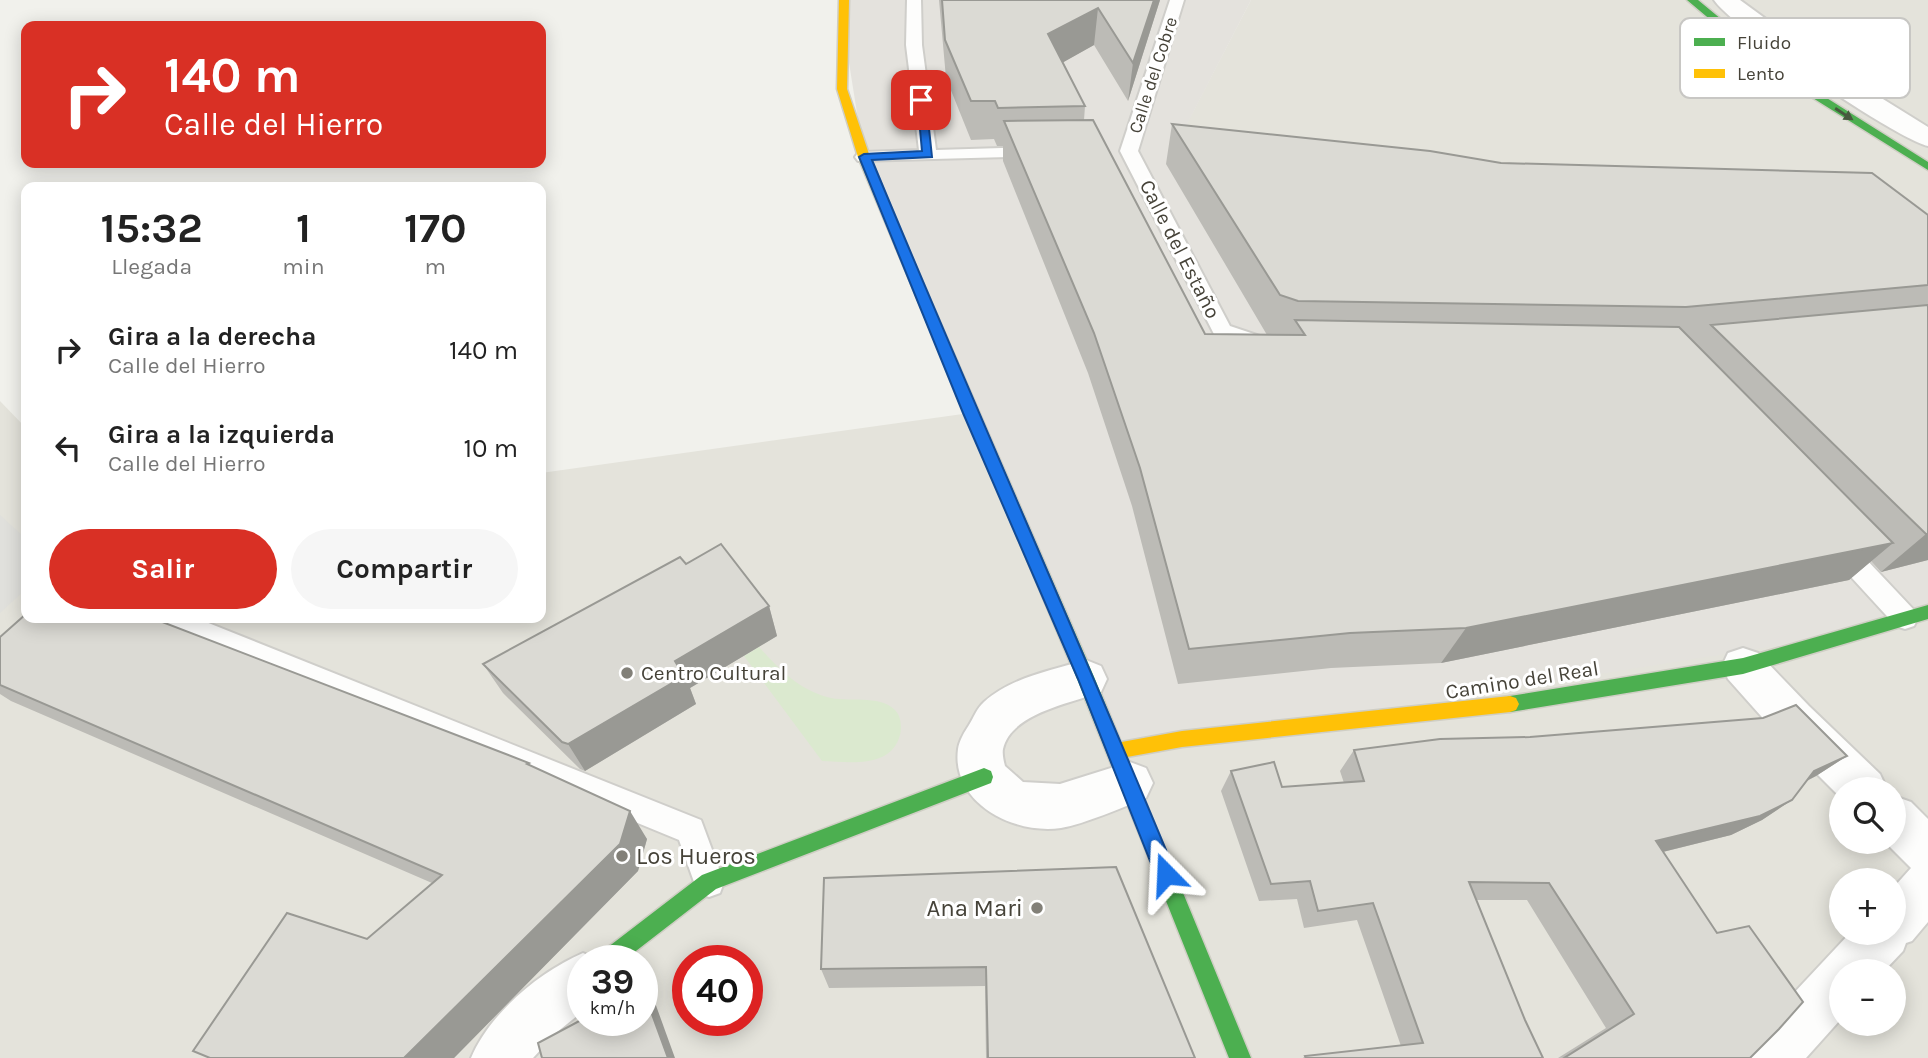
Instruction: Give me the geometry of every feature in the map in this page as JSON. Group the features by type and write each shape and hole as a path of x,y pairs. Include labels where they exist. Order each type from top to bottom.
{"street":[{"path":"844,0 842,89 864,157 970,413 1087,679 1240,1058"},
{"path":"1692,0 1714,18"},
{"path":"1726,0 1748,18"},
{"path":"1819,98 1928,167"},
{"path":"1859,98 1928,138"},
{"name":"Camino del Real","path":"1123,767 1182,739 1476,710 1743,666 1917,615"},
{"path":"1743,666 1852,777"},
{"path":"1087,679 1025,697 997,719 980,748 984,777 1014,803 1060,806 1123,767"},
{"path":"627,945 709,882 984,777"},
{"path":"1906,830 1928,852"},
{"path":"1906,910 1928,885"},
{"path":"1860,959 1874,945"},
{"path":"498,1058 537,1014 567,991"},
{"path":"1770,1058 1829,993"}],"lane":[{"path":"914,0 914,45 928,154"},
{"name":"Calle del Cobre","path":"1122,151 1177,0"},
{"name":"Calle del Estaño","path":"1122,151 1222,331 1284,351"},
{"path":"864,157 1048,152"},
{"path":"1827,534 1917,615"},
{"path":"180,623 690,830 709,882"}],"shaded area":[{"path":"844,0 1251,0 1183,132 1928,282 1928,612 1870,631 1116,751 864,157 843,25"},
{"path":"1251,0 1928,0 1928,282 1182,133"},
{"path":"0,401 21,423 21,623 546,623 546,472 970,413 1928,612 1928,1058 0,1058"},
{"path":"0,515 21,534 21,594 0,613"}],"green space":[{"path":"759,647 790,677 807,689 835,699 872,700 895,710 901,729 895,746 888,754 868,761 822,761 744,656"}],"building":[{"path":"942,0 1154,0 1133,63 1098,8 1048,34 1085,106 998,108 995,101 971,101 945,40"},
{"path":"1093,120 1205,334 1305,335 1295,320 1679,327 1893,543 1466,628 1350,633 1189,649 1140,468 1094,333 1004,121"},
{"path":"1172,124 1430,151 1501,163 1872,173 1928,215 1928,285 1686,307 1298,301 1280,295"},
{"path":"1928,305 1928,534 1926,534 1711,325"},
{"name":"Centro Cultural","path":"721,544 769,606 675,661 684,676 568,744 562,742 483,664 680,557 686,564"},
{"path":"21,618 21,623 165,623 529,763 527,764 630,811 620,844 404,1058 210,1058 193,1051 287,913 367,939 442,875 0,685 0,637"},
{"path":"1796,705 1847,756 1814,771 1792,800 1760,816 1656,841 1717,933 1749,926 1803,1002 1750,1058 1564,1058 1634,1014 1549,883 1469,882 1543,1058 1306,1058 1305,1056 1423,1043 1373,903 1318,911 1310,881 1271,884 1231,771 1274,762 1282,787 1364,781 1354,750 1440,739 1530,737 1763,718"},
{"path":"1116,867 1195,1058 988,1058 986,967 821,969 824,878"},
{"path":"567,1028 567,1036 658,1036 658,1031 668,1058 542,1058 538,1043"}],"traffic: fast":[{"path":"1692,0 1714,18"},
{"path":"1819,98 1928,167"},
{"path":"902,248 1086,679 1240,1058"},
{"path":"1510,704 1743,666 1928,612"},
{"path":"627,945 709,882 984,777"}],"traffic: slow":[{"path":"844,0 842,89 864,157 902,248"},
{"path":"1116,751 1182,739 1510,704"}],"place":[{"name":"Centro Cultural","path":"627,673"},
{"name":"Los Hueros","path":"622,856"},
{"name":"Ana Mari","path":"1037,908"}],"route":[{"path":"921,100 928,154 864,157 970,413 1087,679 1166,874"}]}
